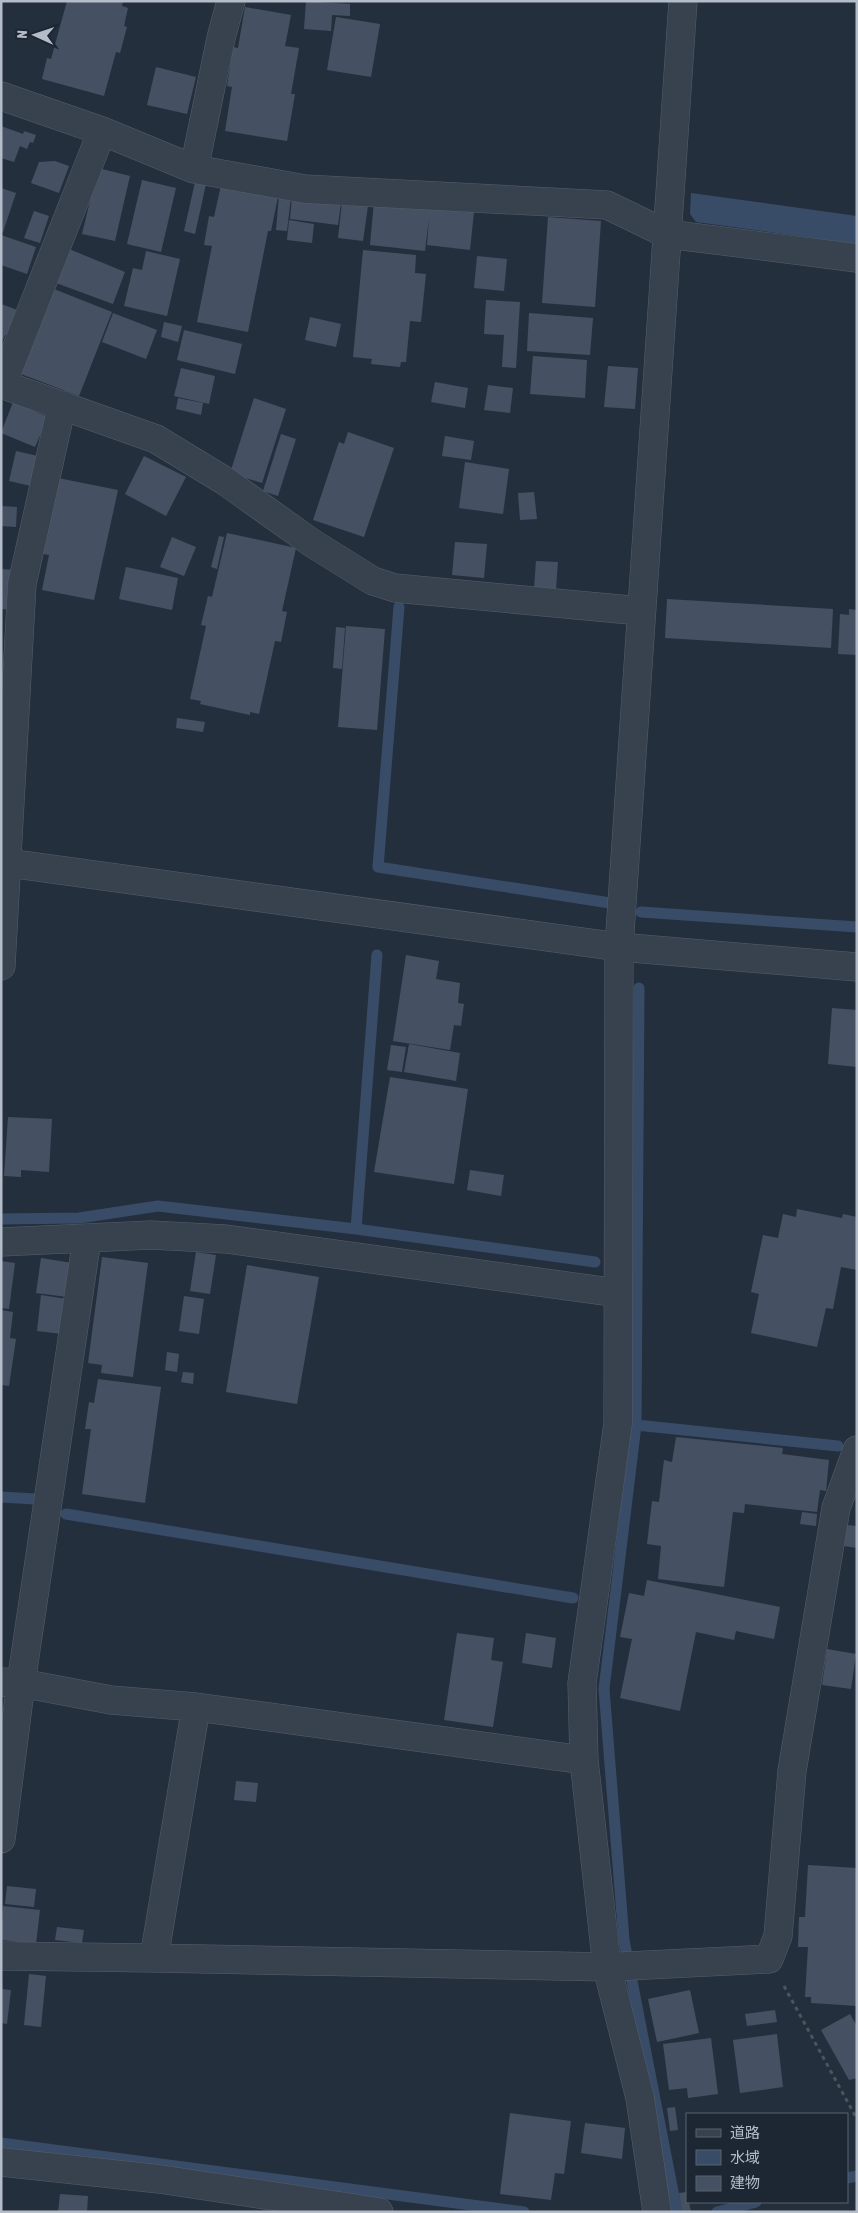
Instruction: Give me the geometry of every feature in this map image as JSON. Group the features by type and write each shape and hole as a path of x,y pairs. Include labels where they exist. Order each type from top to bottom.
{"street":[{"path":"194,169 221,38 231,1"},
{"path":"657,2212 622,1967 584,1760 582,1683 618,1423 619,947 683,1"},
{"path":"1,96 102,131 194,169 305,189 607,205 667,234 857,258"},
{"path":"102,131 2,384 156,439 225,481 312,543 373,581 395,588 641,611"},
{"path":"1,966 4,862 22,584 62,405"},
{"path":"4,862 619,947 857,967"},
{"path":"1,1242 87,1240 151,1235 226,1239 618,1293"},
{"path":"1,1839 11,1682 87,1240"},
{"path":"1,1956 622,1967 769,1960 778,1936 792,1772 836,1508 857,1450"},
{"path":"11,1682 111,1700 196,1707 584,1760"},
{"path":"154,1958 196,1707"},
{"path":"1,2162 159,2179 379,2212"}],"path":[{"path":"769,1960 857,2120"}],"water":[{"path":"691,193 857,216 857,244 696,222 690,214"}],"building":[{"path":"67,1 123,1 122,6 128,8 124,26 127,27 120,53 116,52 104,96 42,79 47,58 51,59"},
{"path":"306,1 350,4 350,16 332,15 331,31 304,29"},
{"path":"245,7 291,15 285,46 299,48 291,94 295,94 287,141 225,131 232,87 227,86 233,47 238,48"},
{"path":"336,17 380,24 371,77 327,70"},
{"path":"156,67 196,77 187,114 147,105"},
{"path":"1,126 23,134 24,131 36,135 33,143 30,142 27,149 20,146 14,162 1,158"},
{"path":"55,161 69,166 59,193 31,183 39,162"},
{"path":"98,168 130,176 115,241 82,234"},
{"path":"142,180 176,188 161,252 127,244"},
{"path":"195,182 206,184 195,234 184,231"},
{"path":"221,185 278,197 271,231 268,231 248,332 197,322 212,246 204,245 209,216 214,217"},
{"path":"1,188 16,193 3,232 1,232"},
{"path":"279,195 291,197 287,231 276,230"},
{"path":"292,197 341,203 338,225 290,219"},
{"path":"374,201 474,212 470,250 427,245 429,218 425,251 370,245"},
{"path":"342,202 368,206 363,241 338,238"},
{"path":"34,211 49,216 40,243 24,238"},
{"path":"548,217 601,221 595,307 542,303"},
{"path":"289,220 314,224 312,243 287,240"},
{"path":"1,235 36,247 27,274 1,265"},
{"path":"69,249 125,272 113,304 56,283"},
{"path":"363,250 416,255 415,273 426,274 421,322 410,321 406,362 401,362 400,367 371,364 372,359 353,357"},
{"path":"146,251 180,259 167,316 124,306 133,268 142,270"},
{"path":"477,256 507,259 504,291 474,288"},
{"path":"54,289 112,312 79,396 21,374"},
{"path":"486,300 520,302 516,368 502,367 504,335 484,334"},
{"path":"1,304 23,312 14,339 5,335 3,340 1,339"},
{"path":"113,313 157,330 146,359 102,342"},
{"path":"529,313 593,318 590,355 527,351"},
{"path":"310,317 341,324 336,347 305,340"},
{"path":"164,322 182,326 178,342 161,337"},
{"path":"184,330 242,344 235,374 177,360"},
{"path":"533,356 587,360 585,398 530,394"},
{"path":"608,366 638,368 635,409 604,407"},
{"path":"181,368 215,376 209,404 174,396"},
{"path":"435,382 468,388 465,408 431,402"},
{"path":"488,385 513,388 510,413 484,410"},
{"path":"178,398 203,403 201,415 176,409"},
{"path":"254,398 286,409 262,483 230,473"},
{"path":"13,402 48,417 35,447 1,433"},
{"path":"348,432 394,448 364,537 313,520 339,442 344,444"},
{"path":"281,434 296,439 278,496 263,491"},
{"path":"445,436 474,441 471,460 442,456"},
{"path":"16,451 38,456 31,486 9,481"},
{"path":"144,456 186,477 166,516 125,494"},
{"path":"465,462 509,469 503,514 459,508"},
{"path":"58,478 118,490 94,600 42,590 49,555 38,553"},
{"path":"534,492 537,519 520,520 518,493"},
{"path":"1,506 17,507 16,527 1,526"},
{"path":"227,533 296,548 282,611 287,612 281,642 275,641 259,714 250,712 250,715 200,704 201,701 190,699 206,626 201,625 208,596 212,597"},
{"path":"219,536 224,537 217,569 211,567"},
{"path":"172,537 196,547 184,576 160,567"},
{"path":"455,542 487,544 484,578 452,575"},
{"path":"536,561 558,562 556,589 534,588"},
{"path":"126,567 178,578 172,610 119,599"},
{"path":"1,569 16,570 14,610 1,609"},
{"path":"667,599 833,609 831,648 665,638"},
{"path":"849,609 857,610 857,655 838,654 840,614 849,615"},
{"path":"346,626 385,629 377,730 338,727"},
{"path":"336,627 345,628 342,669 333,668"},
{"path":"177,718 205,722 203,732 176,728"},
{"path":"406,955 439,961 436,979 460,983 458,1003 464,1004 461,1026 454,1025 450,1050 393,1041"},
{"path":"832,1008 857,1010 857,1067 828,1064"},
{"path":"409,1044 460,1053 456,1081 404,1072"},
{"path":"391,1045 406,1047 402,1072 387,1070"},
{"path":"390,1077 468,1089 454,1184 374,1172"},
{"path":"8,1117 52,1119 49,1172 21,1170 21,1177 4,1176"},
{"path":"470,1170 504,1175 501,1196 467,1190"},
{"path":"797,1209 842,1218 843,1214 857,1217 857,1270 841,1267 833,1309 826,1308 817,1347 751,1333 759,1294 751,1292 763,1235 778,1238 783,1214 796,1217"},
{"path":"196,1252 216,1255 210,1294 190,1291"},
{"path":"102,1257 148,1263 133,1377 101,1373 102,1365 88,1363"},
{"path":"41,1258 72,1263 67,1297 36,1293"},
{"path":"1,1261 15,1263 9,1309 1,1308"},
{"path":"247,1265 319,1277 297,1404 226,1392"},
{"path":"41,1295 67,1299 62,1334 37,1331"},
{"path":"184,1296 204,1299 199,1334 179,1331"},
{"path":"1,1310 13,1312 10,1338 16,1339 9,1386 1,1385"},
{"path":"167,1352 179,1354 177,1372 165,1370"},
{"path":"183,1372 194,1373 193,1384 181,1382"},
{"path":"98,1379 161,1387 145,1503 82,1494 91,1429 85,1429 89,1402 94,1403"},
{"path":"676,1437 783,1448 782,1454 829,1460 826,1491 820,1490 817,1512 745,1504 744,1513 733,1512 724,1587 658,1579 661,1546 647,1544 652,1501 659,1502 664,1460 672,1462"},
{"path":"802,1512 817,1514 816,1526 800,1524"},
{"path":"847,1525 857,1526 857,1548 844,1546"},
{"path":"647,1580 780,1607 774,1639 736,1631 734,1640 696,1632 680,1711 620,1698 632,1639 620,1637 629,1593 644,1596"},
{"path":"457,1633 494,1638 491,1660 503,1662 493,1727 444,1720"},
{"path":"526,1633 556,1638 552,1668 522,1663"},
{"path":"827,1649 856,1654 851,1689 822,1685"},
{"path":"236,1781 258,1783 256,1802 234,1800"},
{"path":"808,1865 857,1868 857,2006 811,2003 811,1997 805,1997 808,1947 798,1947 799,1917 805,1917"},
{"path":"7,1886 36,1889 34,1907 5,1904"},
{"path":"3,1906 40,1910 36,1944 1,1940"},
{"path":"57,1927 84,1930 82,1943 55,1940"},
{"path":"29,1974 46,1976 41,2027 24,2025"},
{"path":"1,1989 11,1990 7,2024 1,2023"},
{"path":"690,1990 699,2033 657,2042 648,1999"},
{"path":"775,2010 777,2022 747,2026 745,2014"},
{"path":"850,2014 857,2026 857,2078 849,2080 821,2030"},
{"path":"777,2034 783,2087 740,2093 733,2040"},
{"path":"711,2038 718,2094 688,2098 687,2088 669,2090 663,2044"},
{"path":"675,2107 678,2130 670,2131 667,2108"},
{"path":"510,2113 571,2121 564,2174 555,2173 551,2200 500,2194"},
{"path":"585,2123 625,2128 622,2159 581,2153"},
{"path":"686,2192 686,2203 689,2203 691,2212 682,2212 679,2193"},
{"path":"60,2194 88,2196 87,2212 58,2212"}],"waterway":[{"path":"399,607 378,867 610,903"},
{"path":"641,912 857,927"},
{"path":"356,1229 377,955"},
{"path":"639,988 636,1425 604,1689 624,1940 677,2212"},
{"path":"1,1219 79,1218 158,1206 356,1229 595,1262"},
{"path":"636,1425 838,1446"},
{"path":"1,1497 35,1499"},
{"path":"66,1514 573,1598"},
{"path":"1,2143 524,2212"},
{"path":"848,2178 857,2176"},
{"path":"717,2212 752,2203"}]}
